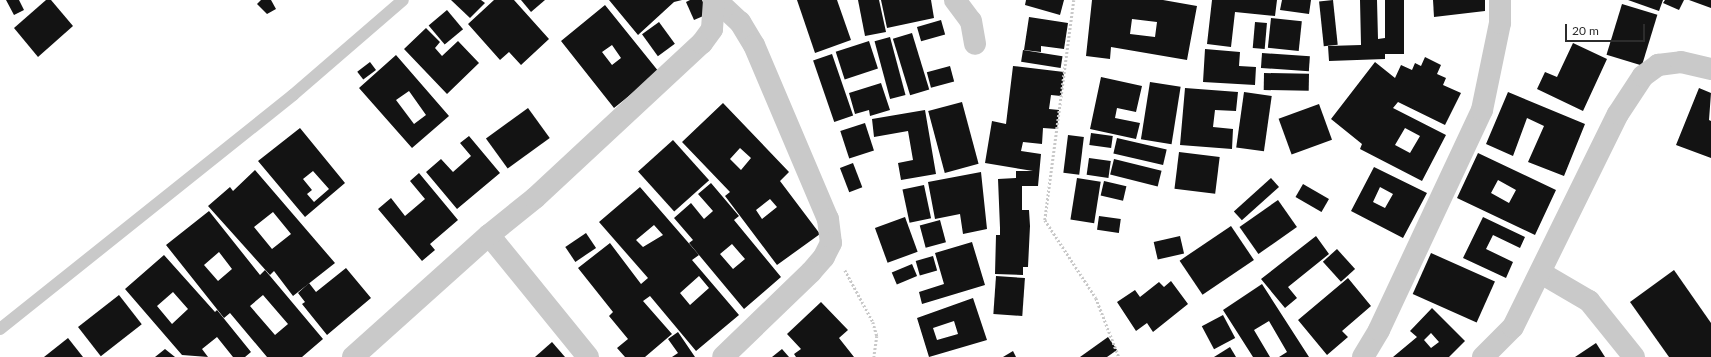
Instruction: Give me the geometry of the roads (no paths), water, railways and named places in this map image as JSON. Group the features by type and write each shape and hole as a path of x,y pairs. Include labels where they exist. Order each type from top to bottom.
{"street":[{"path":"354,357 489,235 535,198 702,43 712,29 715,0"},
{"path":"715,0 740,22 754,45 828,219 831,243 824,257 811,272 723,357"},
{"path":"955,0 972,21 975,44"},
{"path":"1363,357 1386,316 1482,110 1500,23 1500,0"},
{"path":"1483,357 1513,327 1541,273 1618,114 1642,76 1658,65 1680,62 1711,69"},
{"path":"489,235 588,357"},
{"path":"1541,273 1589,301 1634,357"}],"lane":[{"path":"0,330 293,95 403,0"}]}
